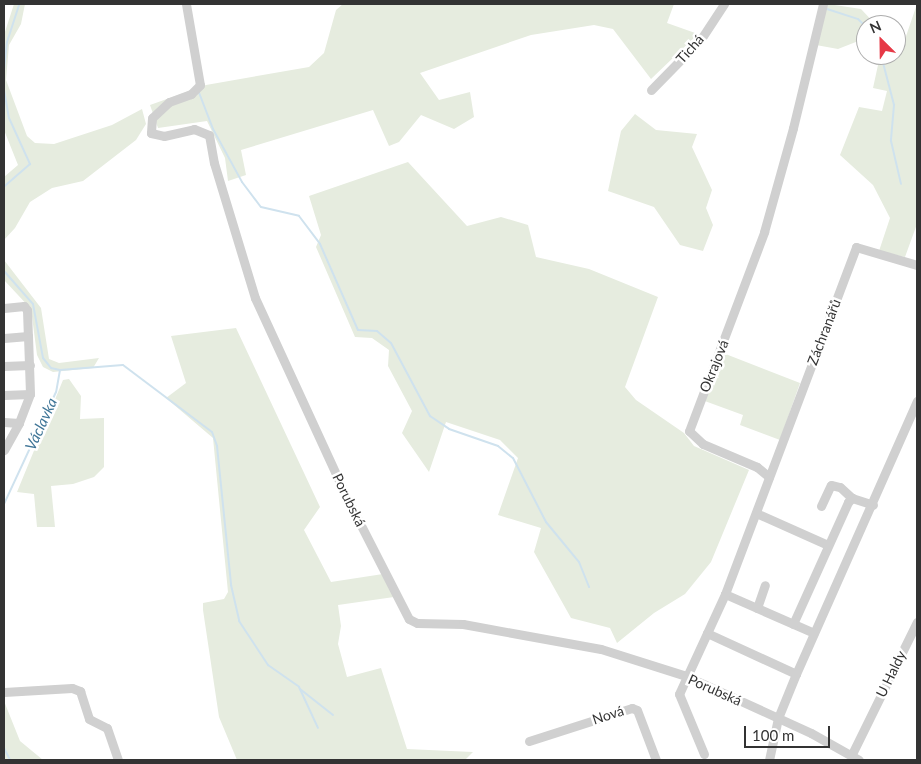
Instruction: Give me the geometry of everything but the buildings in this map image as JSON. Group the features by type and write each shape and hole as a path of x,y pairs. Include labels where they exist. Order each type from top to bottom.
{"street":[{"name":"Porubská","path":"186,4 200,85 191,94 169,102 152,118 151,133 164,136 194,129 210,135 216,172 255,298 349,502 409,619 417,623 463,624 559,639 686,676 778,718 855,757"},
{"name":"Tichá","path":"651,90 701,39 724,4"},
{"name":"Okrajová","path":"769,477 757,467 703,444 689,431 764,232 794,128 823,4"},
{"name":"Záchranářů","path":"769,477 856,247 917,265"},
{"path":"4,308 24,306 27,310 30,365 30,394 19,423 4,450"},
{"path":"4,338 28,336"},
{"path":"4,366 30,365"},
{"path":"4,395 30,394"},
{"path":"769,760 778,718 796,674 873,505 917,401"},
{"path":"4,422 19,423"},
{"path":"704,754 679,694 725,594 769,477"},
{"path":"822,506 831,485 840,487 852,498 873,505"},
{"path":"793,624 828,545 852,498"},
{"path":"756,513 828,545"},
{"path":"757,608 765,585"},
{"path":"725,594 814,633"},
{"name":"U Haldy","path":"855,757 917,622"},
{"path":"707,633 796,674"},
{"path":"4,692 72,688 80,691 89,720 107,728 118,760"},
{"name":"Nová","path":"529,741 632,708 637,710 656,760"}],"shaded area":[{"path":"14,4 25,4 21,24 9,45 6,80 27,136 35,143 54,144 112,125 142,109 146,124 136,140 83,181 52,188 30,202 15,228 4,240 4,177 18,165 4,130 4,35"},
{"path":"343,4 674,4 667,23 698,34 651,79 613,29 594,25 531,35 420,73 439,100 470,92 474,117 454,129 421,115 399,142 389,146 373,110 241,150 246,175 228,181 225,158 207,121 158,128 150,105 206,85 309,67 324,53 336,10"},
{"path":"828,4 861,9 867,15 856,15 856,42 838,49 816,45"},
{"path":"917,4 917,224 905,257 879,251 890,218 873,185 840,155 859,107 882,111 887,91 873,88 878,65 906,65 906,36"},
{"path":"635,114 656,130 697,134 692,147 712,190 706,208 713,225 703,251 680,245 654,207 608,191 621,131"},
{"path":"408,162 467,226 501,217 528,225 536,257 589,269 658,297 625,387 636,400 684,433 694,446 749,470 711,562 685,594 654,613 617,643 610,628 571,618 534,552 541,528 498,515 518,458 500,440 446,422 429,472 402,433 412,411 388,366 389,350 372,338 355,337 316,247 321,235 309,196"},
{"path":"4,260 41,308 49,359 59,363 99,358 93,368 53,372 43,367 37,355 31,309 4,280"},
{"path":"236,328 320,507 304,530 331,582 383,574 394,597 338,605 341,626 338,644 347,677 381,668 407,749 473,752 465,760 237,760 219,717 203,610 203,603 224,599 228,592 213,438 166,398 186,383 171,336"},
{"path":"723,353 800,383 780,440 740,425 743,415 702,400"},
{"path":"69,379 81,396 80,419 104,418 104,467 94,477 73,484 51,486 55,527 37,527 34,494 17,492 63,380"},
{"path":"4,701 20,741 43,760 4,760"}],"waterway":[{"name":"Václavka","path":"4,70 7,42 19,4"},
{"path":"824,8 856,18"},
{"path":"884,65 894,105 891,141 901,184"},
{"name":"Václavka","path":"4,90 9,118 30,164 4,187"},
{"path":"198,90 213,129 242,182 261,207 299,216 320,244 358,330 377,331 391,343 430,416 449,429 498,446 513,458 546,522 579,562 589,587"},
{"name":"Václavka","path":"4,271 33,304 43,358 51,368 60,370 56,392 4,504"},
{"path":"60,370 123,365 212,432 217,446 231,585 239,621 268,665 299,687 318,728"},
{"path":"300,689 333,715"},
{"name":"Václavka","path":"4,748 10,760"}]}
